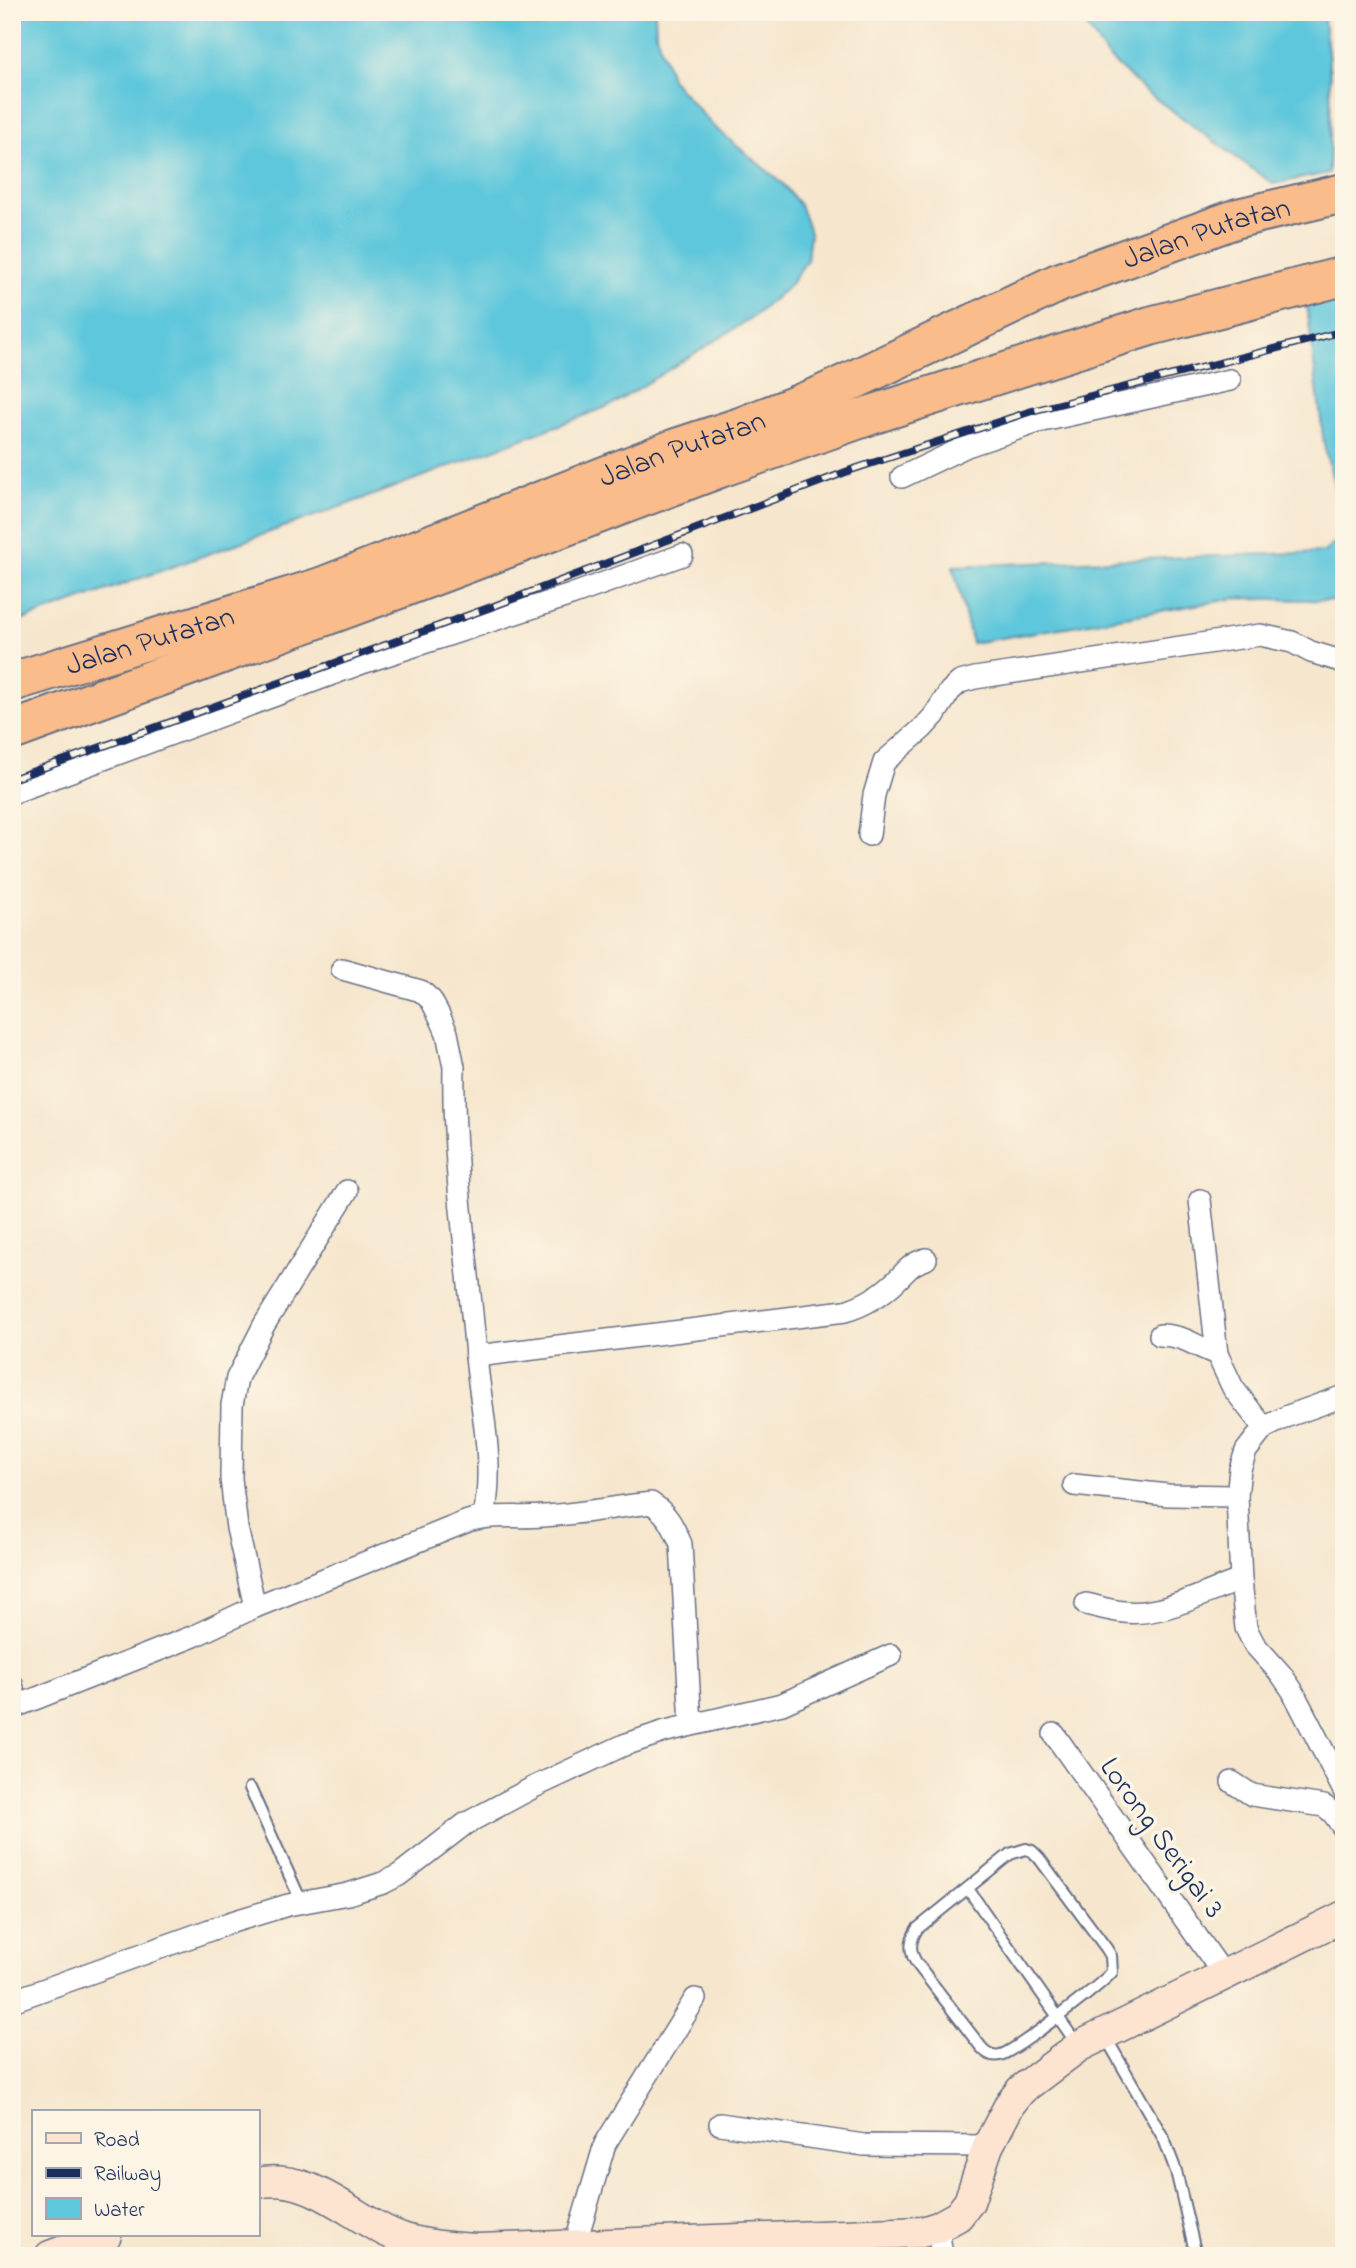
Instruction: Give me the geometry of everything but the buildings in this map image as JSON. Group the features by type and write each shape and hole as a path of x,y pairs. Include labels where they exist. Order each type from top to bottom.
{"highway":[{"name":"Jalan Putatan","path":"12,682 321,587 676,447 822,395 1058,282 1238,218 1344,193"},
{"name":"Jalan Putatan","path":"12,731 720,468 1019,366 1150,326 1344,276"},
{"path":"676,447 695,467 720,468"},
{"path":"321,587 385,579 394,580 402,588"}],"street":[{"path":"902,477 967,446 1038,422 1230,380"},
{"path":"12,793 371,660 682,555"},
{"path":"869,835 876,786 884,762 923,728 950,691 960,682 1260,635 1292,642 1311,652 1344,662"},
{"path":"342,969 421,991 431,1000 447,1034 454,1067 457,1180 486,1436 488,1483 484,1516"},
{"path":"255,1607 237,1528 231,1479 232,1405 237,1378 270,1315 347,1191"},
{"path":"1200,1200 1217,1354 1233,1388 1264,1428"},
{"path":"476,1356 845,1311 863,1305 899,1278 912,1263 926,1259"},
{"path":"1160,1335 1185,1338 1217,1354"},
{"path":"1344,1396 1288,1416 1264,1428 1246,1451 1240,1469 1237,1496 1246,1628 1254,1644 1292,1690 1339,1798 1344,1829"},
{"path":"1074,1485 1168,1495 1237,1496"},
{"path":"12,1684 14,1708 194,1636 255,1607 484,1516 544,1516 651,1503 671,1521 681,1544 691,1725"},
{"path":"1086,1604 1127,1613 1149,1612 1241,1580"},
{"path":"12,2001 186,1937 301,1901 348,1894 383,1883 399,1875 465,1824 534,1787 624,1745 691,1725 782,1704 891,1655"},
{"name":"Lorong Serigai 3","path":"1054,1734 1224,1975"},
{"path":"1232,1782 1252,1795 1312,1803 1339,1798"},
{"path":"259,2183 288,2182 304,2186 388,2231 433,2250 723,2244 922,2232 940,2241 970,2202 988,2146 1010,2104 1021,2090 1091,2040 1344,1916"},
{"path":"575,2245 605,2144 695,1999"},
{"path":"720,2124 864,2145 988,2146"},
{"path":"50,2256 103,2236"}],"lane":[{"path":"250,1788 301,1901"},
{"path":"1018,1850 1032,1851 1111,1956 1112,1972 1056,2016 1012,2051 995,2056 987,2053 913,1958 910,1947 917,1929 1018,1850"},
{"path":"968,1889 1056,2016 1091,2040 1164,2139 1176,2171 1195,2251"}],"water":[{"path":"12,12 655,12 656,34 672,80 712,125 783,184 800,205 810,232 807,260 790,285 753,317 612,405 376,494 12,624"},
{"path":"1077,12 1322,12 1330,72 1329,173 1273,184 1145,91 1107,56"},
{"path":"1344,297 1344,526 1324,444 1307,306"},
{"path":"1344,535 1344,601 1237,598 972,643 953,566 1324,552"}],"railway":[{"path":"12,779 494,606 851,470 1032,411 1344,331"}]}
